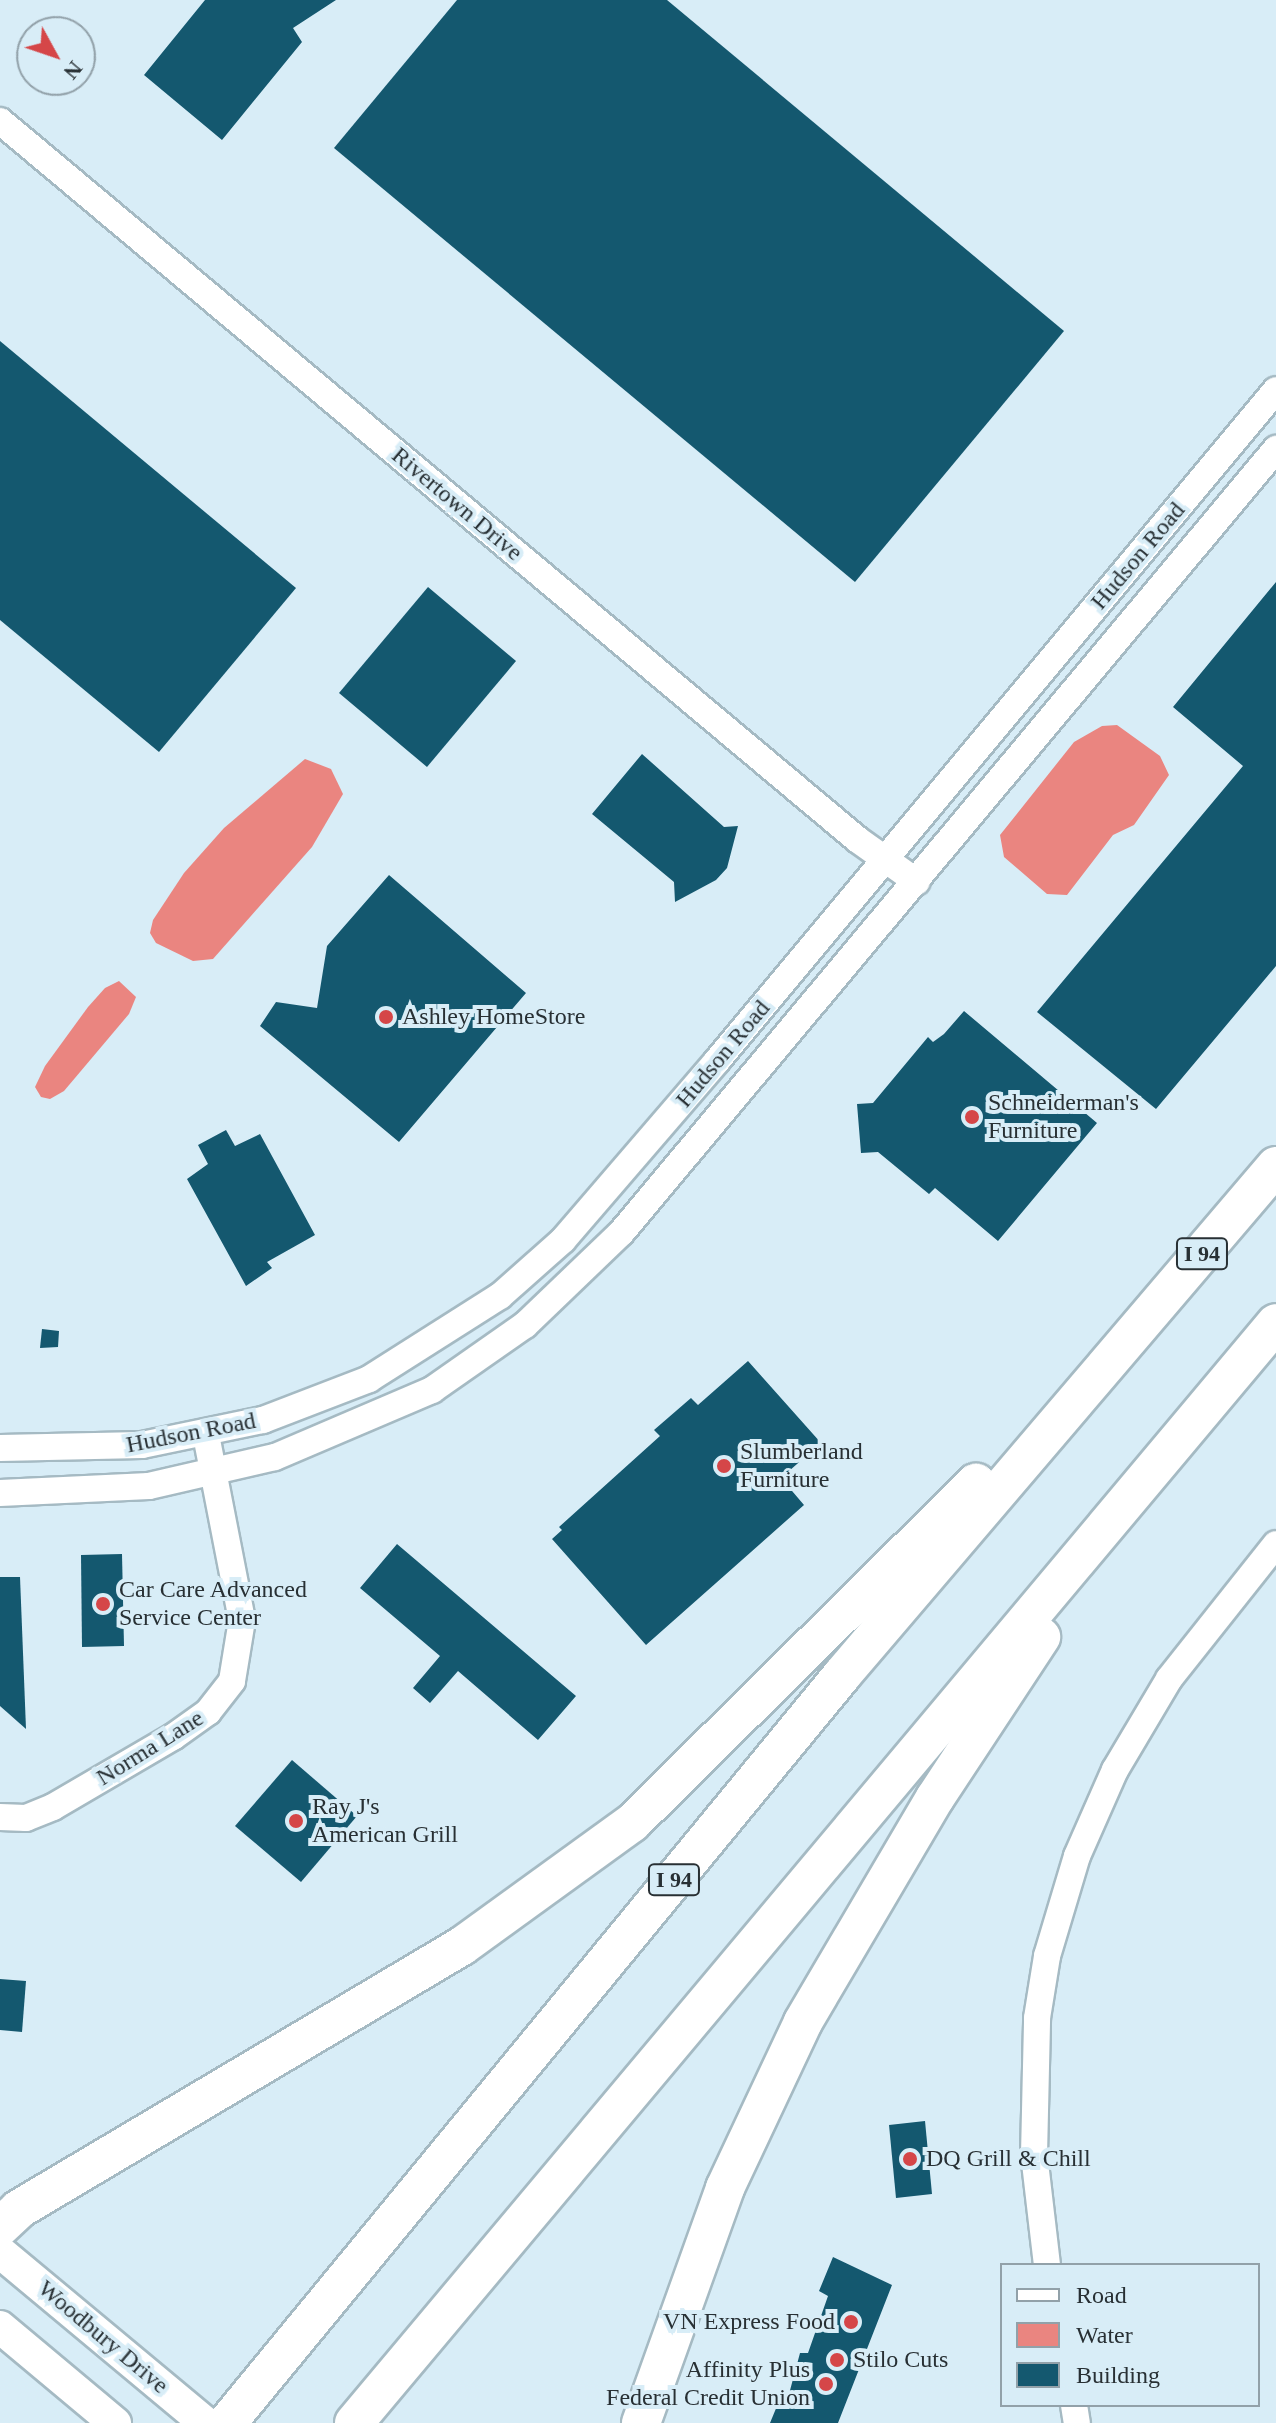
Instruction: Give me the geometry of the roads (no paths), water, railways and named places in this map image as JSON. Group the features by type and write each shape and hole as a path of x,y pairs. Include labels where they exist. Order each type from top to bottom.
{"highway":[{"name":"I 94","path":"227,2423 842,1675 1276,1166"},
{"path":"354,2423 1276,1323"},
{"path":"0,2227 19,2209 462,1946 632,1823 1022,1437 1127,1342"},
{"path":"641,2423 725,2188 803,2022 935,1798 1136,1492"}],"main road":[{"name":"Woodbury Drive","path":"0,2252 205,2423"},
{"path":"0,2327 115,2423"}],"street":[{"name":"Rivertown Drive","path":"0,121 885,860 917,882"},
{"name":"Hudson Road","path":"0,1448 85,1450 206,1434 263,1420 369,1379 500,1296 595,1203 1276,390"},
{"name":"Hudson Road","path":"0,1493 149,1486 214,1475 331,1437 432,1390 479,1360 561,1295 621,1233 1276,449"},
{"name":"Norma Lane","path":"0,1817 26,1818 53,1807 173,1737 208,1712 232,1681 242,1620 206,1434"},
{"path":"1047,2263 1034,2155 1037,2018 1047,1956 1077,1856 1115,1770 1169,1679 1276,1544"}],"water":[{"path":"1117,725 1160,756 1169,775 1134,825 1113,835 1067,895 1047,894 1004,857 1000,835 1074,742 1102,726"},
{"path":"305,759 331,769 343,794 312,847 213,959 193,961 156,943 150,933 153,920 184,873 224,828"},
{"path":"119,981 136,997 129,1014 64,1091 50,1099 41,1097 35,1087 45,1066 88,1007 105,988"}],"place":[{"name":"Ashley HomeStore","path":"386,1017"},
{"name":"Schneiderman's Furniture","path":"972,1117"},
{"name":"Slumberland Furniture","path":"724,1466"},
{"name":"Car Care Advanced Service Center","path":"103,1604"},
{"name":"Ray J's American Grill","path":"296,1821"},
{"name":"DQ Grill & Chill","path":"910,2159"},
{"name":"VN Express Food","path":"851,2322"},
{"name":"Stilo Cuts","path":"837,2360"},
{"name":"Affinity Plus Federal Credit Union","path":"826,2384"}]}
